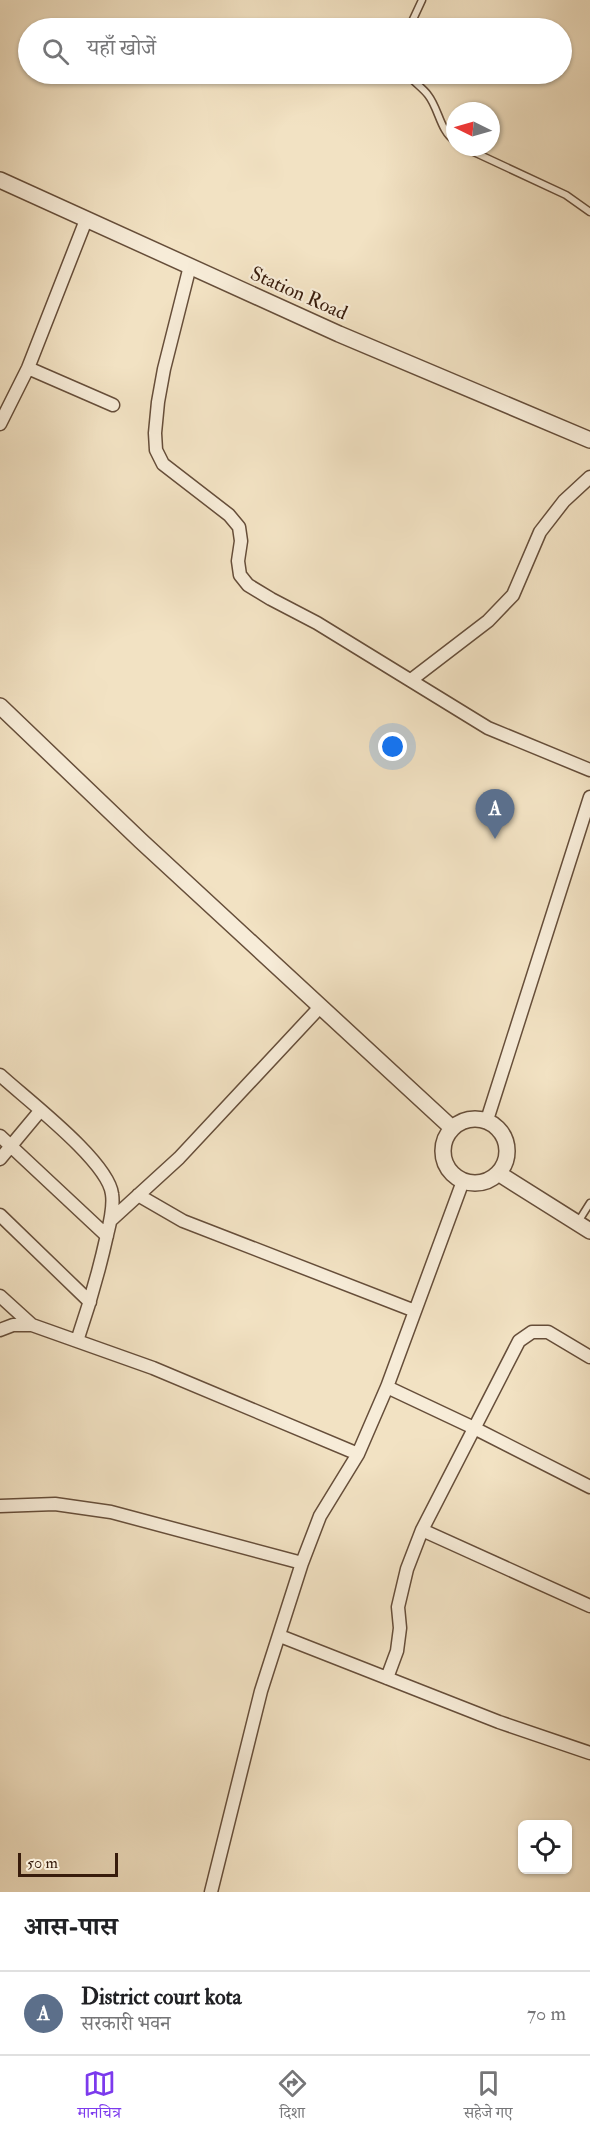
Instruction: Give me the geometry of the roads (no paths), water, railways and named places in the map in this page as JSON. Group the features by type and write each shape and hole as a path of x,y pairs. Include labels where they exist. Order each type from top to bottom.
{"street":[{"name":"Station Road","path":"0,180 339,334 588,438"},
{"path":"0,424 28,369 86,219"},
{"path":"190,266 164,369 158,402 156,450 163,464 229,515 238,528 241,541 238,561 240,576 248,585 317,623 488,728 590,770"},
{"path":"28,369 113,405"},
{"path":"411,680 488,621 513,596 540,532 564,501 590,477"},
{"path":"0,706 141,841 452,1128"},
{"path":"487,1120 590,797"},
{"path":"110,1221 179,1158 320,1007"},
{"path":"0,1075 103,1170 112,1193 110,1221 98,1275 77,1341"},
{"path":"0,1159 40,1111"},
{"path":"474,1118 487,1120 498,1127 505,1138 507,1150 505,1163 498,1173 488,1181 476,1184 463,1181 452,1174 445,1164 442,1152 445,1139 452,1128 462,1121 474,1118"},
{"path":"0,1136 107,1236"},
{"path":"498,1173 584,1227"},
{"path":"211,1892 261,1690 302,1563 320,1516 358,1454 387,1387 463,1181"},
{"path":"138,1196 183,1221 415,1311"},
{"path":"0,1215 90,1302"},
{"path":"0,1296 32,1325"},
{"path":"0,1330 13,1325 32,1325 153,1368 358,1454"},
{"path":"387,1678 398,1651 400,1628 398,1607 403,1583 422,1530 519,1341 532,1332 548,1332 590,1357"},
{"path":"387,1387 590,1487"},
{"path":"0,1506 56,1504 111,1512 302,1563"},
{"path":"422,1530 590,1606"},
{"path":"280,1636 500,1722 590,1752"}],"lane":[{"path":"414,18 422,0"},
{"path":"417,84 428,96 446,131"},
{"path":"482,156 566,195 590,212"},
{"path":"584,1227 590,1203"}],"place":[{"name":"District court kota","path":"495,839"}]}
